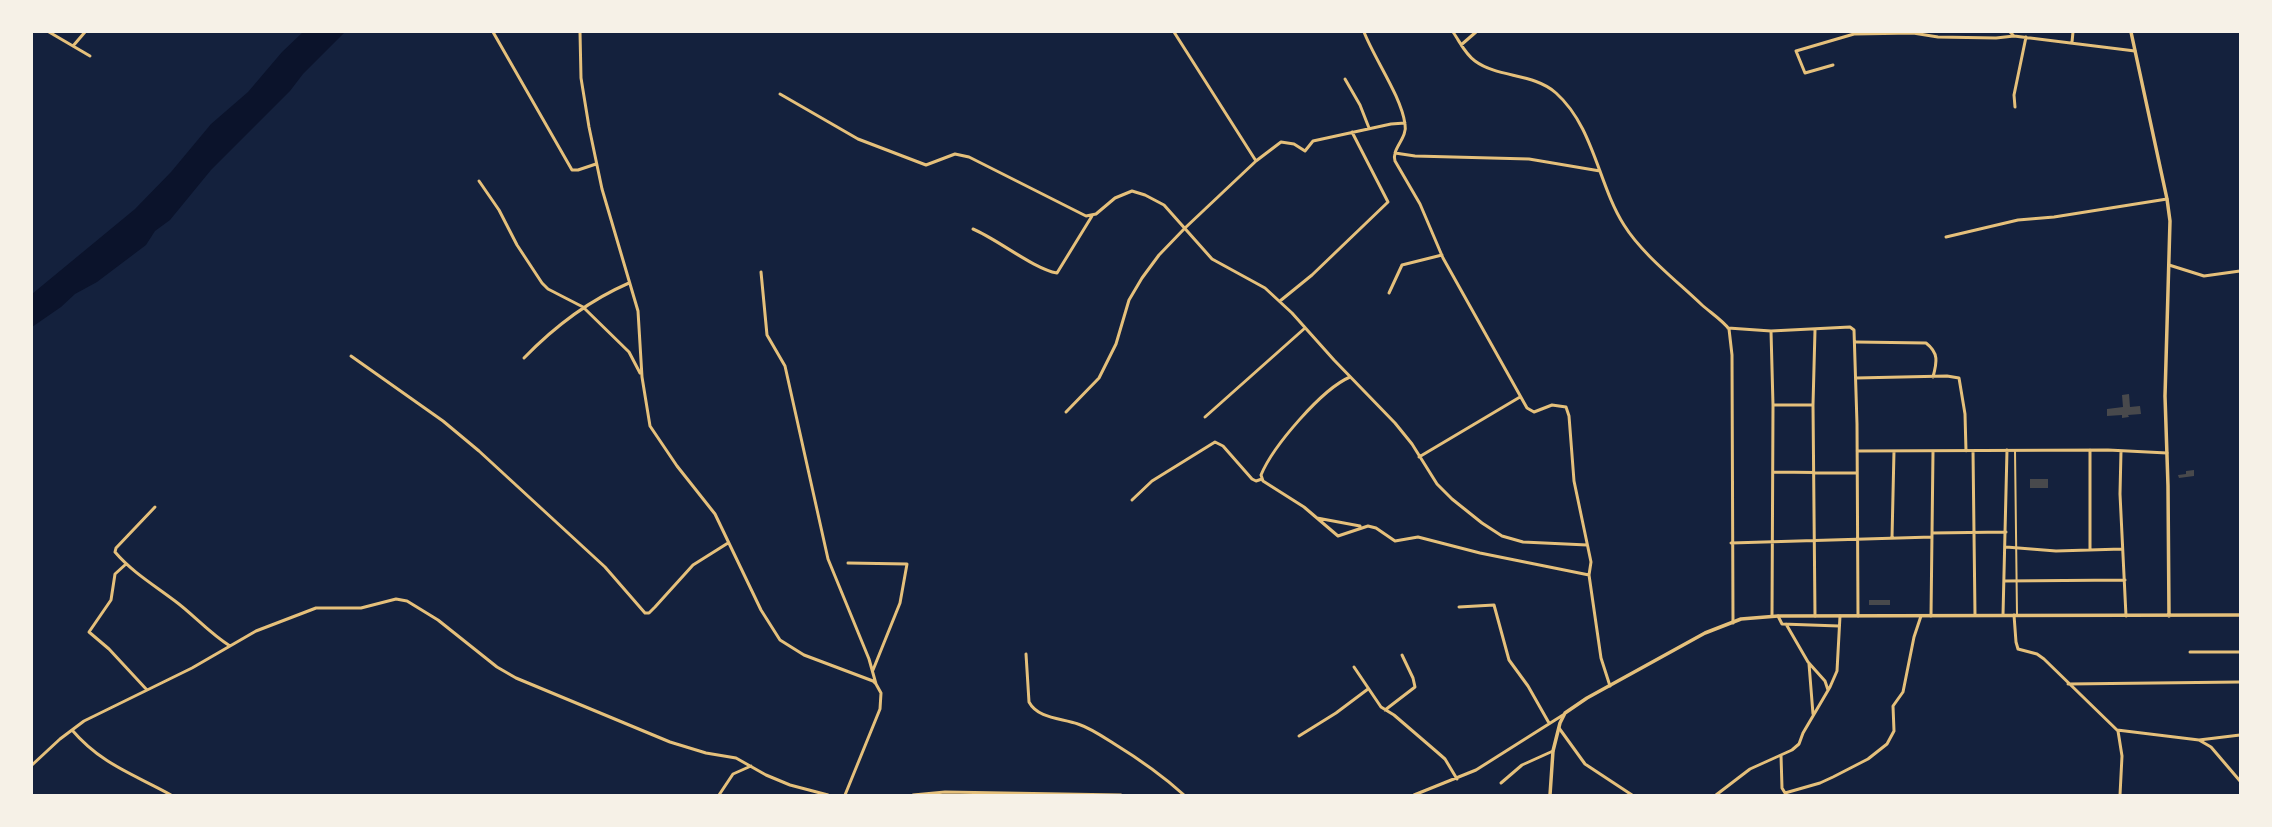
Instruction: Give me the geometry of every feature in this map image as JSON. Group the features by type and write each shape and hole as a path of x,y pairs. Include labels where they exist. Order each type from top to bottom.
{"street":[{"path":"49,32 90,56"},
{"path":"73,46 85,32"},
{"path":"493,32 572,170 578,170 596,164"},
{"path":"580,32 581,78 596,164 640,323 642,377 650,426 677,466 715,514 760,610 780,640 804,655 852,672 876,684"},
{"path":"1174,32 1256,162"},
{"path":"1364,32 1395,96 1405,123 1405,133 1395,153 1396,164 1420,204 1442,256 1480,321 1520,397 1529,411 1534,412 1552,404 1566,407 1569,416 1574,481 1591,562 1590,575 1601,658 1610,686"},
{"path":"1454,32 1470,57 1483,66 1541,84 1556,93 1568,107 1585,136 1619,217 1636,242 1728,328 1731,335 1732,355 1731,543 1733,622"},
{"path":"1461,45 1476,32"},
{"path":"2010,32 2014,36"},
{"path":"2072,42 2073,32"},
{"path":"2131,32 2167,199 2170,221 2165,396 2169,616"},
{"path":"1833,65 1805,73 1796,51 1854,34 1913,33 1938,37 1990,38 2014,36 2135,51"},
{"path":"2016,107 2014,95 2026,37"},
{"path":"1345,79 1360,104 1369,128"},
{"path":"780,94 858,138 916,162 926,165 952,155 963,155 991,167 1082,215 1092,216"},
{"path":"1066,412 1099,378 1116,344 1129,300 1142,278 1162,251 1184,228 1256,162 1281,142 1294,144 1305,151 1313,140 1369,128 1405,123"},
{"path":"1280,301 1312,275 1388,202 1352,132"},
{"path":"1395,153 1415,156 1529,159 1600,171"},
{"path":"479,181 499,210 517,245 542,283 548,288 583,307 629,352 642,377"},
{"path":"973,229 993,238 1034,263 1056,273 1060,270 1068,253 1092,216 1121,194 1137,192 1164,205 1212,259 1265,288 1280,301 1395,423 1420,457 1437,484 1482,523 1502,536 1523,542 1587,545"},
{"path":"1946,237 2018,220 2054,218 2167,199"},
{"path":"1389,293 1402,265 1442,256"},
{"path":"2169,265 2204,276 2240,271"},
{"path":"762,272 765,329 769,340 785,366 828,559 873,670 882,700 880,709 845,795"},
{"path":"524,358 548,335 583,307 629,283"},
{"path":"1205,417 1305,328"},
{"path":"1728,328 1771,332 1852,328 1855,332 1858,616"},
{"path":"1814,616 1813,405 1815,330"},
{"path":"1771,332 1773,405 1772,616"},
{"path":"1856,342 1926,342 1933,349 1937,357 1933,377"},
{"path":"350,356 443,421 479,451 605,567 645,612 648,613 655,607 693,565 728,542"},
{"path":"1262,479 1261,475 1266,466 1291,431 1331,388 1350,376"},
{"path":"1856,378 1952,376 1960,379 1965,414 1966,451"},
{"path":"1420,457 1520,397"},
{"path":"1773,405 1813,405"},
{"path":"1132,500 1152,481 1214,442 1223,446 1252,479 1256,481 1262,479"},
{"path":"2003,615 2006,547 2007,450"},
{"path":"2014,450 2017,549 2015,615 2016,642 2018,649 2040,655 2068,684 2117,730 2122,756 2120,795"},
{"path":"1857,452 2090,450 2167,453"},
{"path":"2090,450 2090,550"},
{"path":"1892,538 1894,451"},
{"path":"1973,451 1975,615"},
{"path":"2121,451 2122,550 2126,616"},
{"path":"1931,616 1933,452"},
{"path":"1773,472 1857,473"},
{"path":"1262,479 1297,502 1338,536 1361,526"},
{"path":"155,507 115,550 115,553 143,579 175,601 218,639 230,646"},
{"path":"1317,518 1376,528 1395,541 1418,537 1480,553 1590,575"},
{"path":"1932,533 2006,532"},
{"path":"1731,543 1932,537"},
{"path":"2006,547 2017,549 2122,550"},
{"path":"848,563 907,564 900,602 873,670"},
{"path":"126,564 115,574 111,600 89,632 109,649 147,690"},
{"path":"2004,581 2125,580"},
{"path":"32,765 72,730 92,717 147,690 263,628 308,610 328,607 361,608 392,599 403,599 422,609 497,667 516,678 670,742 706,753 736,758 766,775 800,789 828,795"},
{"path":"1459,607 1494,605 1509,660 1528,686 1549,723"},
{"path":"1414,795 1457,779 1490,762 1587,698 1683,645 1733,622 1751,617 2240,615"},
{"path":"1778,616 1780,623 1786,624 1839,626"},
{"path":"1716,795 1750,770 1797,746 1828,690 1837,670 1840,616"},
{"path":"1781,755 1782,788 1785,794 1820,783 1833,777 1868,759 1887,744 1894,731 1893,706 1903,692 1914,637 1921,616"},
{"path":"1786,624 1808,662 1825,681 1828,690"},
{"path":"2190,652 2240,652"},
{"path":"1026,654 1029,697 1033,709 1047,716 1078,724 1100,735 1145,762 1184,795"},
{"path":"1385,710 1415,687 1413,678 1402,655"},
{"path":"1808,662 1813,716"},
{"path":"1354,667 1368,690 1385,710 1398,719 1441,756 1457,779"},
{"path":"2068,684 2240,682"},
{"path":"1299,736 1336,713 1368,690"},
{"path":"1550,795 1553,751 1563,715"},
{"path":"1559,728 1585,764 1632,795"},
{"path":"72,730 100,756 136,779 171,795"},
{"path":"2117,730 2199,740 2240,735"},
{"path":"2199,740 2211,747 2240,781"},
{"path":"1501,783 1522,765 1553,751"},
{"path":"719,795 733,774 751,766"},
{"path":"913,795 945,792 1120,795"}],"water":[{"path":"303,32 345,32 303,74 290,91 211,170 170,220 155,231 146,245 97,282 75,294 61,307 32,327 32,294 135,209 171,172 211,124 248,92 282,52"}],"building":[{"path":"2129,394 2130,407 2140,406 2141,414 2128,415 2129,417 2122,418 2122,415 2107,416 2107,409 2123,407 2122,395"},
{"path":"2194,470 2194,476 2179,478 2178,475 2186,474 2186,471"},
{"path":"2030,479 2048,479 2048,488 2030,488"},
{"path":"1869,600 1890,600 1890,605 1869,605"}]}
